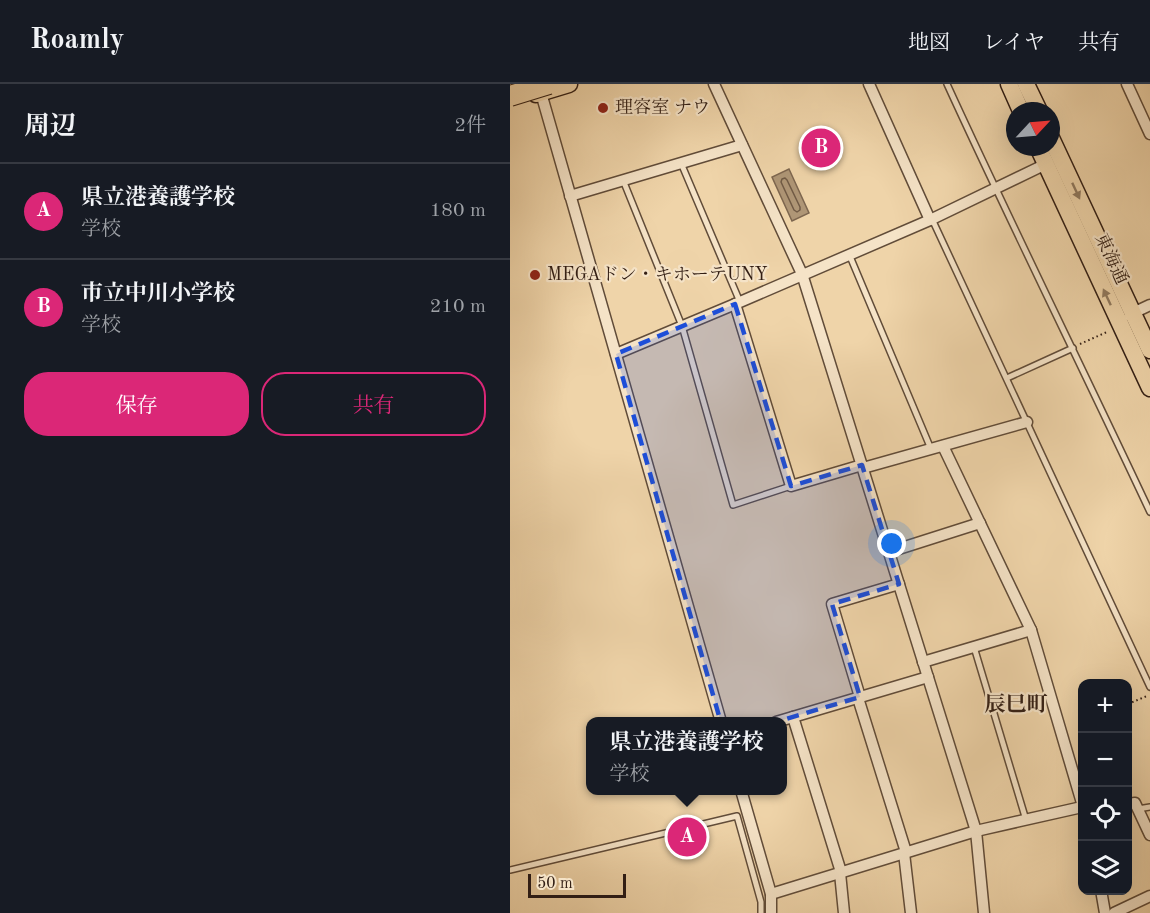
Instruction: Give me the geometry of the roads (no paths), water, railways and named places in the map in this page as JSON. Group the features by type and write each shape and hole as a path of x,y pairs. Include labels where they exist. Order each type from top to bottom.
{"highway":[{"path":"510,96 545,88"}],"main road":[{"path":"510,102 545,88 569,84"},
{"path":"1009,84 1017,102"},
{"path":"1026,84 1035,102"},
{"name":"東海通","path":"1042,156 1127,319 1150,350"},
{"name":"東海通","path":"1059,156 1127,319 1150,388"}],"street":[{"path":"714,84 802,274 976,831 984,913"},
{"path":"869,84 931,219"},
{"path":"1126,84 1150,134"},
{"path":"545,88 570,196 720,717"},
{"path":"570,196 742,146"},
{"path":"616,354 931,219 1046,164"},
{"path":"737,303 791,486 1027,422"},
{"path":"1127,319 1150,305"},
{"path":"943,446 1031,630 1078,788"},
{"path":"889,552 980,523"},
{"path":"899,584 832,604 905,853 910,913"},
{"path":"923,662 1031,630"},
{"path":"787,719 928,677"},
{"path":"793,717 841,873 844,913"},
{"path":"742,795 771,894 771,913"},
{"path":"1132,803 1135,803 1150,835"},
{"path":"771,894 976,831 1078,806"},
{"path":"1102,895 1105,913"},
{"path":"1114,913 1150,896"}],"lane":[{"path":"947,84 1150,512"},
{"path":"681,163 737,303"},
{"path":"623,180 682,326 732,505 791,486"},
{"path":"931,219 1150,687"},
{"path":"849,254 931,449"},
{"path":"1006,378 1073,348"},
{"path":"974,647 1026,820"},
{"path":"1138,809 1150,807"},
{"path":"510,870 736,816 761,902 761,913"}],"water":[{"path":"789,169 809,213 792,221 772,177"}],"place":[{"name":"理容室 ナウ","path":"603,108"},
{"name":"市立中川小学校","path":"821,148"},
{"name":"MEGAドン・キホーテUNY","path":"535,275"},
{"name":"県立港養護学校","path":"687,837"}],"district":[{"name":"辰巳町","path":"1016,705"}]}
